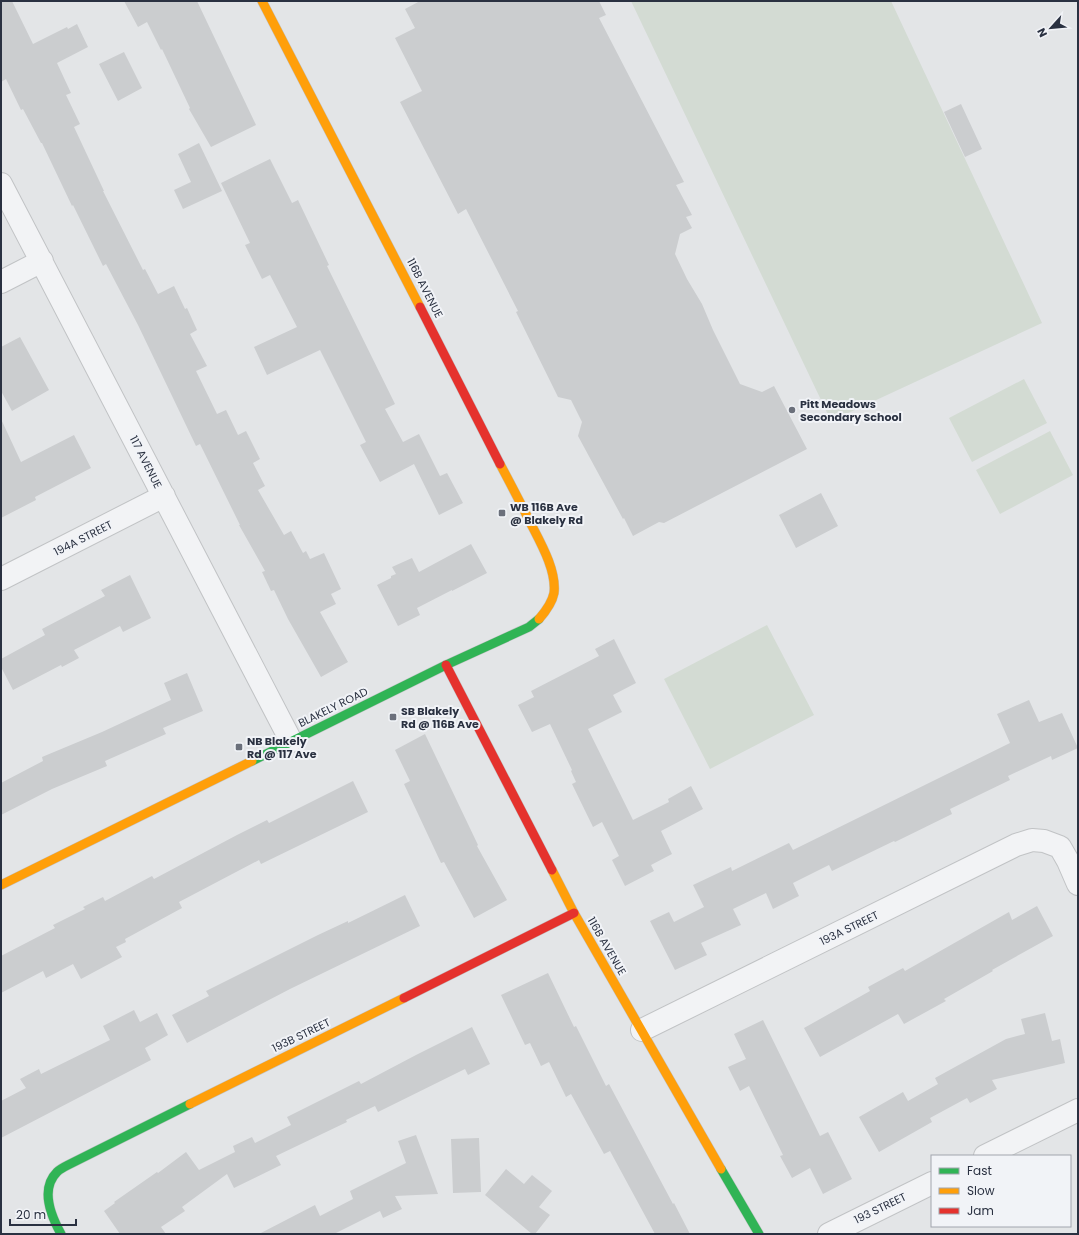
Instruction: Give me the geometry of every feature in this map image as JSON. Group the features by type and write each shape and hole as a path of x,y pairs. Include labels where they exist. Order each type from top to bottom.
{"street":[{"name":"116B AVENUE","path":"262,1 380,228 544,550 553,577 555,591"},
{"name":"117 AVENUE","path":"1,184 291,741"},
{"path":"1,282 42,261"},
{"name":"194A STREET","path":"1,579 164,496"},
{"name":"BLAKELY ROAD","path":"1,885 446,665 529,627 540,618 547,608 555,591"},
{"name":"116B AVENUE","path":"446,665 574,914 759,1234"},
{"name":"193A STREET","path":"642,1030 1016,845 1032,840 1044,841 1060,847 1078,884"},
{"name":"193B STREET","path":"61,1234 53,1218 49,1204 48,1189 57,1172 68,1165 574,914"},
{"path":"988,1155 1078,1110"},
{"name":"193 STREET","path":"828,1234 931,1183"}],"shaded area":[{"path":"631,1 891,1 1042,323 831,421"},
{"path":"1024,379 1047,423 972,462 949,418"},
{"path":"1050,431 1073,475 1000,514 976,470"},
{"path":"767,625 814,715 710,769 664,679"}],"building":[{"path":"1,1 12,1 33,44 67,27 68,29 77,24 88,47 57,63 71,93 66,95 80,124 74,127 103,191 143,270 145,269 158,294 174,286 185,309 187,308 197,330 190,334 207,366 196,371 217,414 226,410 238,435 246,431 260,459 253,463 265,486 258,490 284,535 291,531 303,553 306,551 310,559 324,553 341,589 331,594 336,604 320,612 348,662 321,677 288,619 274,590 271,591 262,572 265,571 239,525 200,444 196,446 138,325 106,264 103,266 42,143 23,109 21,110 6,79 1,82"},
{"path":"124,1 197,1 256,125 211,147 189,109 190,108 162,49 161,50 147,22 138,27"},
{"name":"Pitt Meadows Secondary School","path":"420,1 599,1 606,15 599,18 684,182 676,185 692,215 686,217 692,228 680,234 675,254 687,279 702,304 713,330 740,384 762,392 774,386 807,449 664,523 659,522 633,536 578,436 582,422 571,400 558,397 516,312 518,311 466,209 458,214 400,102 422,91 395,38 415,28 405,9"},
{"path":"124,52 142,88 118,101 99,64"},
{"path":"961,104 982,149 965,157 944,112"},
{"path":"199,143 222,191 183,209 174,190 191,182 178,154"},
{"path":"270,159 292,203 298,200 329,265 327,266 395,404 385,409 403,442 419,434 440,476 447,473 463,503 439,515 414,464 380,482 360,445 366,442 320,350 267,375 254,347 297,327 270,275 262,279 245,245 250,243 221,183"},
{"path":"20,337 49,390 12,411 1,391 1,347"},
{"path":"1,419 21,462 74,435 91,468 35,497 36,500 1,518"},
{"path":"821,493 838,526 796,548 779,515"},
{"path":"471,544 487,573 417,608 420,615 398,626 377,585 396,574 392,567 412,558 419,572"},
{"path":"130,575 151,618 123,632 120,626 74,650 79,658 62,667 61,665 13,690 1,667 1,659 45,635 42,629 105,596 101,590"},
{"path":"614,639 636,683 613,695 622,712 588,729 633,820 669,802 668,799 691,786 703,809 661,831 672,854 651,865 654,871 625,886 612,860 619,856 602,822 593,827 572,784 576,782 571,771 572,770 550,724 532,732 518,705 534,697 531,691 599,656 595,649"},
{"path":"187,673 203,711 163,728 166,734 105,761 107,766 52,789 1,815 1,783 43,761 42,757 102,732 171,700 164,683"},
{"path":"1029,700 1039,722 1062,713 1078,748 1052,760 1051,756 1008,776 1010,780 950,809 952,814 895,842 894,841 832,871 829,865 793,883 799,896 773,909 766,893 733,909 741,925 701,943 707,955 675,970 650,921 669,912 674,922 704,907 693,885 731,867 732,871 789,843 793,850 1010,743 997,714"},
{"path":"425,734 478,845 477,846 507,900 474,918 444,862 441,863 404,784 410,781 395,750"},
{"path":"353,781 368,812 261,864 259,860 179,902 182,908 125,939 126,942 116,947 122,957 81,979 73,964 46,978 43,971 1,993 1,956 55,928 53,925 85,909 83,907 103,897 105,901 152,876 154,879 267,820 269,823"},
{"path":"405,895 420,926 290,989 187,1043 172,1015 209,996 206,991 318,935 348,921 348,923"},
{"path":"1037,906 1053,936 992,970 993,971 944,999 946,1001 904,1024 898,1014 820,1057 804,1028 870,991 868,987 903,968 905,971 1009,912 1012,920"},
{"path":"548,973 574,1027 576,1026 606,1086 609,1084 690,1234 655,1234 610,1151 604,1154 571,1094 566,1097 549,1062 541,1066 530,1043 525,1045 501,995"},
{"path":"134,1010 140,1022 157,1013 168,1035 145,1048 151,1060 1,1138 1,1101 26,1088 20,1079 39,1069 41,1074 110,1040 103,1026"},
{"path":"1045,1013 1052,1041 1060,1039 1065,1063 992,1080 997,1089 970,1103 967,1098 930,1118 932,1122 879,1152 859,1117 903,1092 908,1101 938,1084 935,1078 1006,1039 1025,1034 1021,1019"},
{"path":"763,1020 820,1136 828,1132 852,1179 823,1194 810,1168 792,1178 780,1156 783,1155 749,1086 740,1091 728,1067 746,1059 734,1034"},
{"path":"472,1027 490,1064 468,1075 465,1069 378,1112 375,1106 346,1120 347,1122 276,1156 281,1165 234,1188 227,1174 182,1207 185,1211 161,1227 166,1234 120,1234 104,1211 115,1203 114,1202 157,1172 158,1173 186,1152 199,1170 235,1152 233,1146 252,1137 255,1143 291,1125 287,1117 359,1081 361,1084"},
{"path":"416,1135 438,1194 395,1196 402,1209 383,1218 380,1211 334,1234 259,1234 315,1205 320,1216 353,1199 350,1191 406,1163 398,1141"},
{"path":"479,1138 481,1192 453,1193 451,1139"},
{"path":"506,1169 524,1184 532,1175 552,1191 539,1207 550,1215 535,1234 532,1234 485,1195"}],"traffic: fast":[{"path":"252,761 446,665 529,627 539,619"},
{"path":"61,1234 51,1211 48,1194 49,1186 57,1172 190,1104"},
{"path":"721,1169 759,1234"}],"traffic: slow":[{"path":"262,1 420,307"},
{"path":"500,464 541,543 552,573 554,583 553,597 539,619"},
{"path":"1,885 252,761"},
{"path":"552,870 574,913 721,1169"},
{"path":"190,1104 404,998"}],"traffic: jam":[{"path":"420,307 500,464"},
{"path":"446,665 552,870"},
{"path":"404,998 574,913"}],"place":[{"name":"Pitt Meadows Secondary School","path":"792,410"},
{"name":"WB 116B Ave @ Blakely Rd","path":"502,513"},
{"name":"SB Blakely Rd @ 116B Ave","path":"393,717"},
{"name":"NB Blakely Rd @ 117 Ave","path":"239,747"}]}
